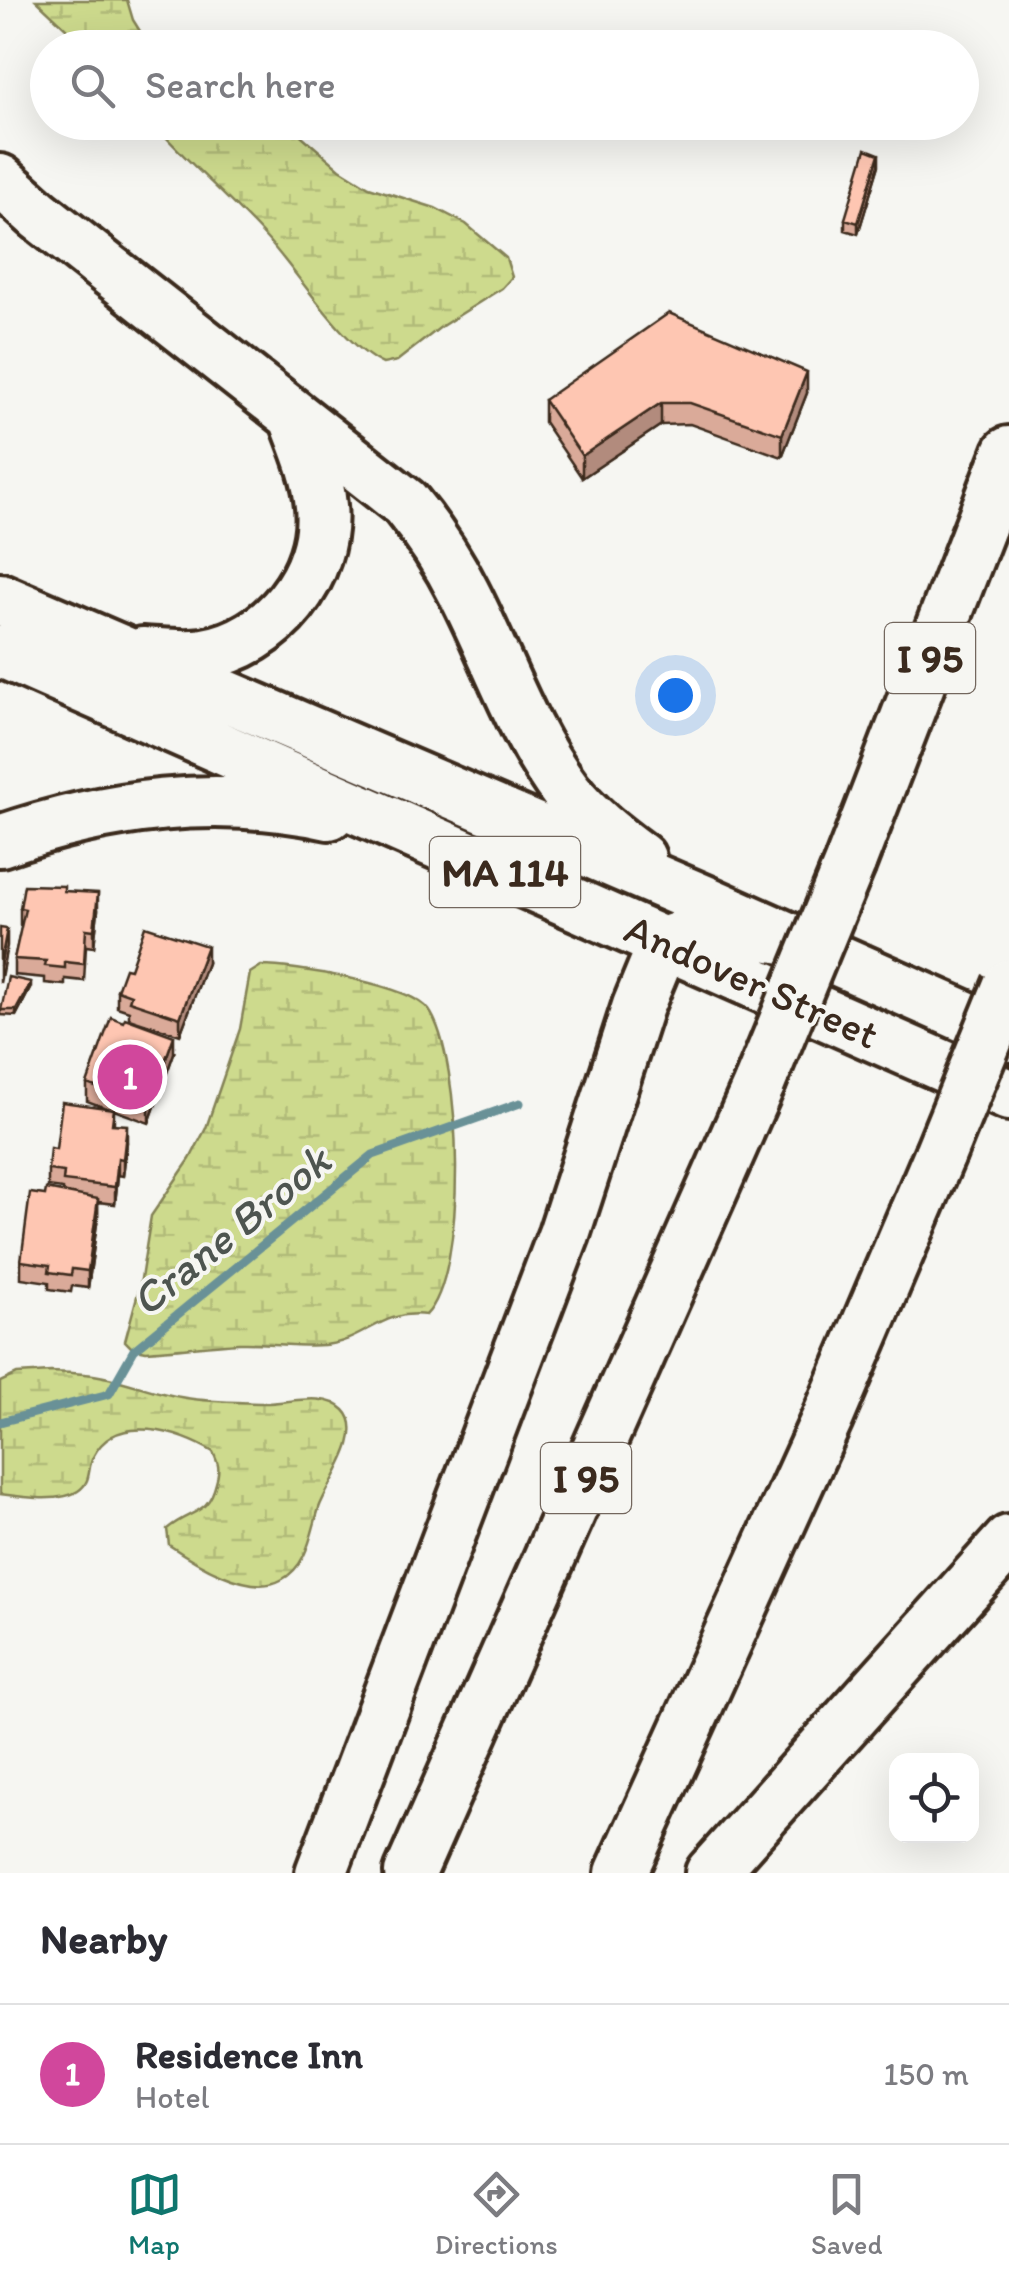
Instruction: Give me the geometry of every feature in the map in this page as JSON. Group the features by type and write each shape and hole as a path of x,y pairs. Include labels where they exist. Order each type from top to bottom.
{"highway":[{"path":"0,180 20,209 405,503 426,529 465,594 524,723 569,794 608,834 707,902"},
{"path":"112,649 174,655 204,654 239,645 267,627 291,602 310,571 321,536 316,474 295,418"},
{"name":"I 95","path":"410,1873 760,1082 850,863 1009,452"},
{"name":"Andover Street","path":"0,598 1009,1036"},
{"name":"Andover Street","path":"0,651 1009,1095"},
{"path":"0,841 88,814 130,806 222,801 317,812 450,847"},
{"path":"321,1873 564,1234 638,1006 664,943 686,934 714,930 794,940"},
{"path":"621,1873 820,1434 1009,985"},
{"path":"711,1873 1009,1541"}],"green space":[{"path":"36,0 127,0 139,30 68,30"},
{"path":"169,140 307,140 340,169 369,187 435,208 466,224 506,258 512,277 397,361 383,364 352,342 267,239"},
{"path":"261,966 323,973 376,985 399,992 429,1010 449,1073 456,1166 449,1257 440,1292 426,1315 410,1314 384,1321 338,1343 239,1343 146,1351 132,1348 125,1341 140,1285 151,1216 206,1128 240,1029 250,973"},
{"path":"17,1374 98,1376 195,1399 262,1403 316,1399 344,1410 350,1420 349,1445 297,1566 281,1580 254,1584 223,1575 169,1545 167,1529 198,1511 213,1494 218,1464 213,1452 167,1433 132,1430 117,1434 103,1443 93,1457 85,1484 70,1495 40,1498 0,1494 0,1382"}],"building":[{"path":"866,149 879,154 858,223 845,219"},
{"path":"669,313 807,372 782,435 690,403 661,403 582,456 544,400"},
{"path":"24,885 64,886 64,891 98,893 94,930 86,929 84,964 65,962 65,968 45,966 46,961 14,959 25,909 20,908"},
{"path":"145,926 207,946 180,1018 129,1001 131,995 117,990 125,968 130,969"},
{"path":"0,928 7,929 0,966"},
{"path":"8,977 31,982 16,1010 1,1010"},
{"path":"111,1017 123,1022 125,1018 174,1036 149,1106 87,1084"},
{"path":"62,1102 114,1109 112,1124 127,1125 115,1187 63,1181 64,1172 48,1170 50,1148 56,1149"},
{"path":"46,1189 98,1199 88,1271 72,1269 71,1275 49,1272 50,1265 21,1261 30,1193 45,1195"}],"waterway":[{"name":"Crane Brook","path":"0,1422 109,1394 134,1350 373,1155 520,1103"}],"place":[{"name":"Residence Inn","path":"130,1077"}]}
